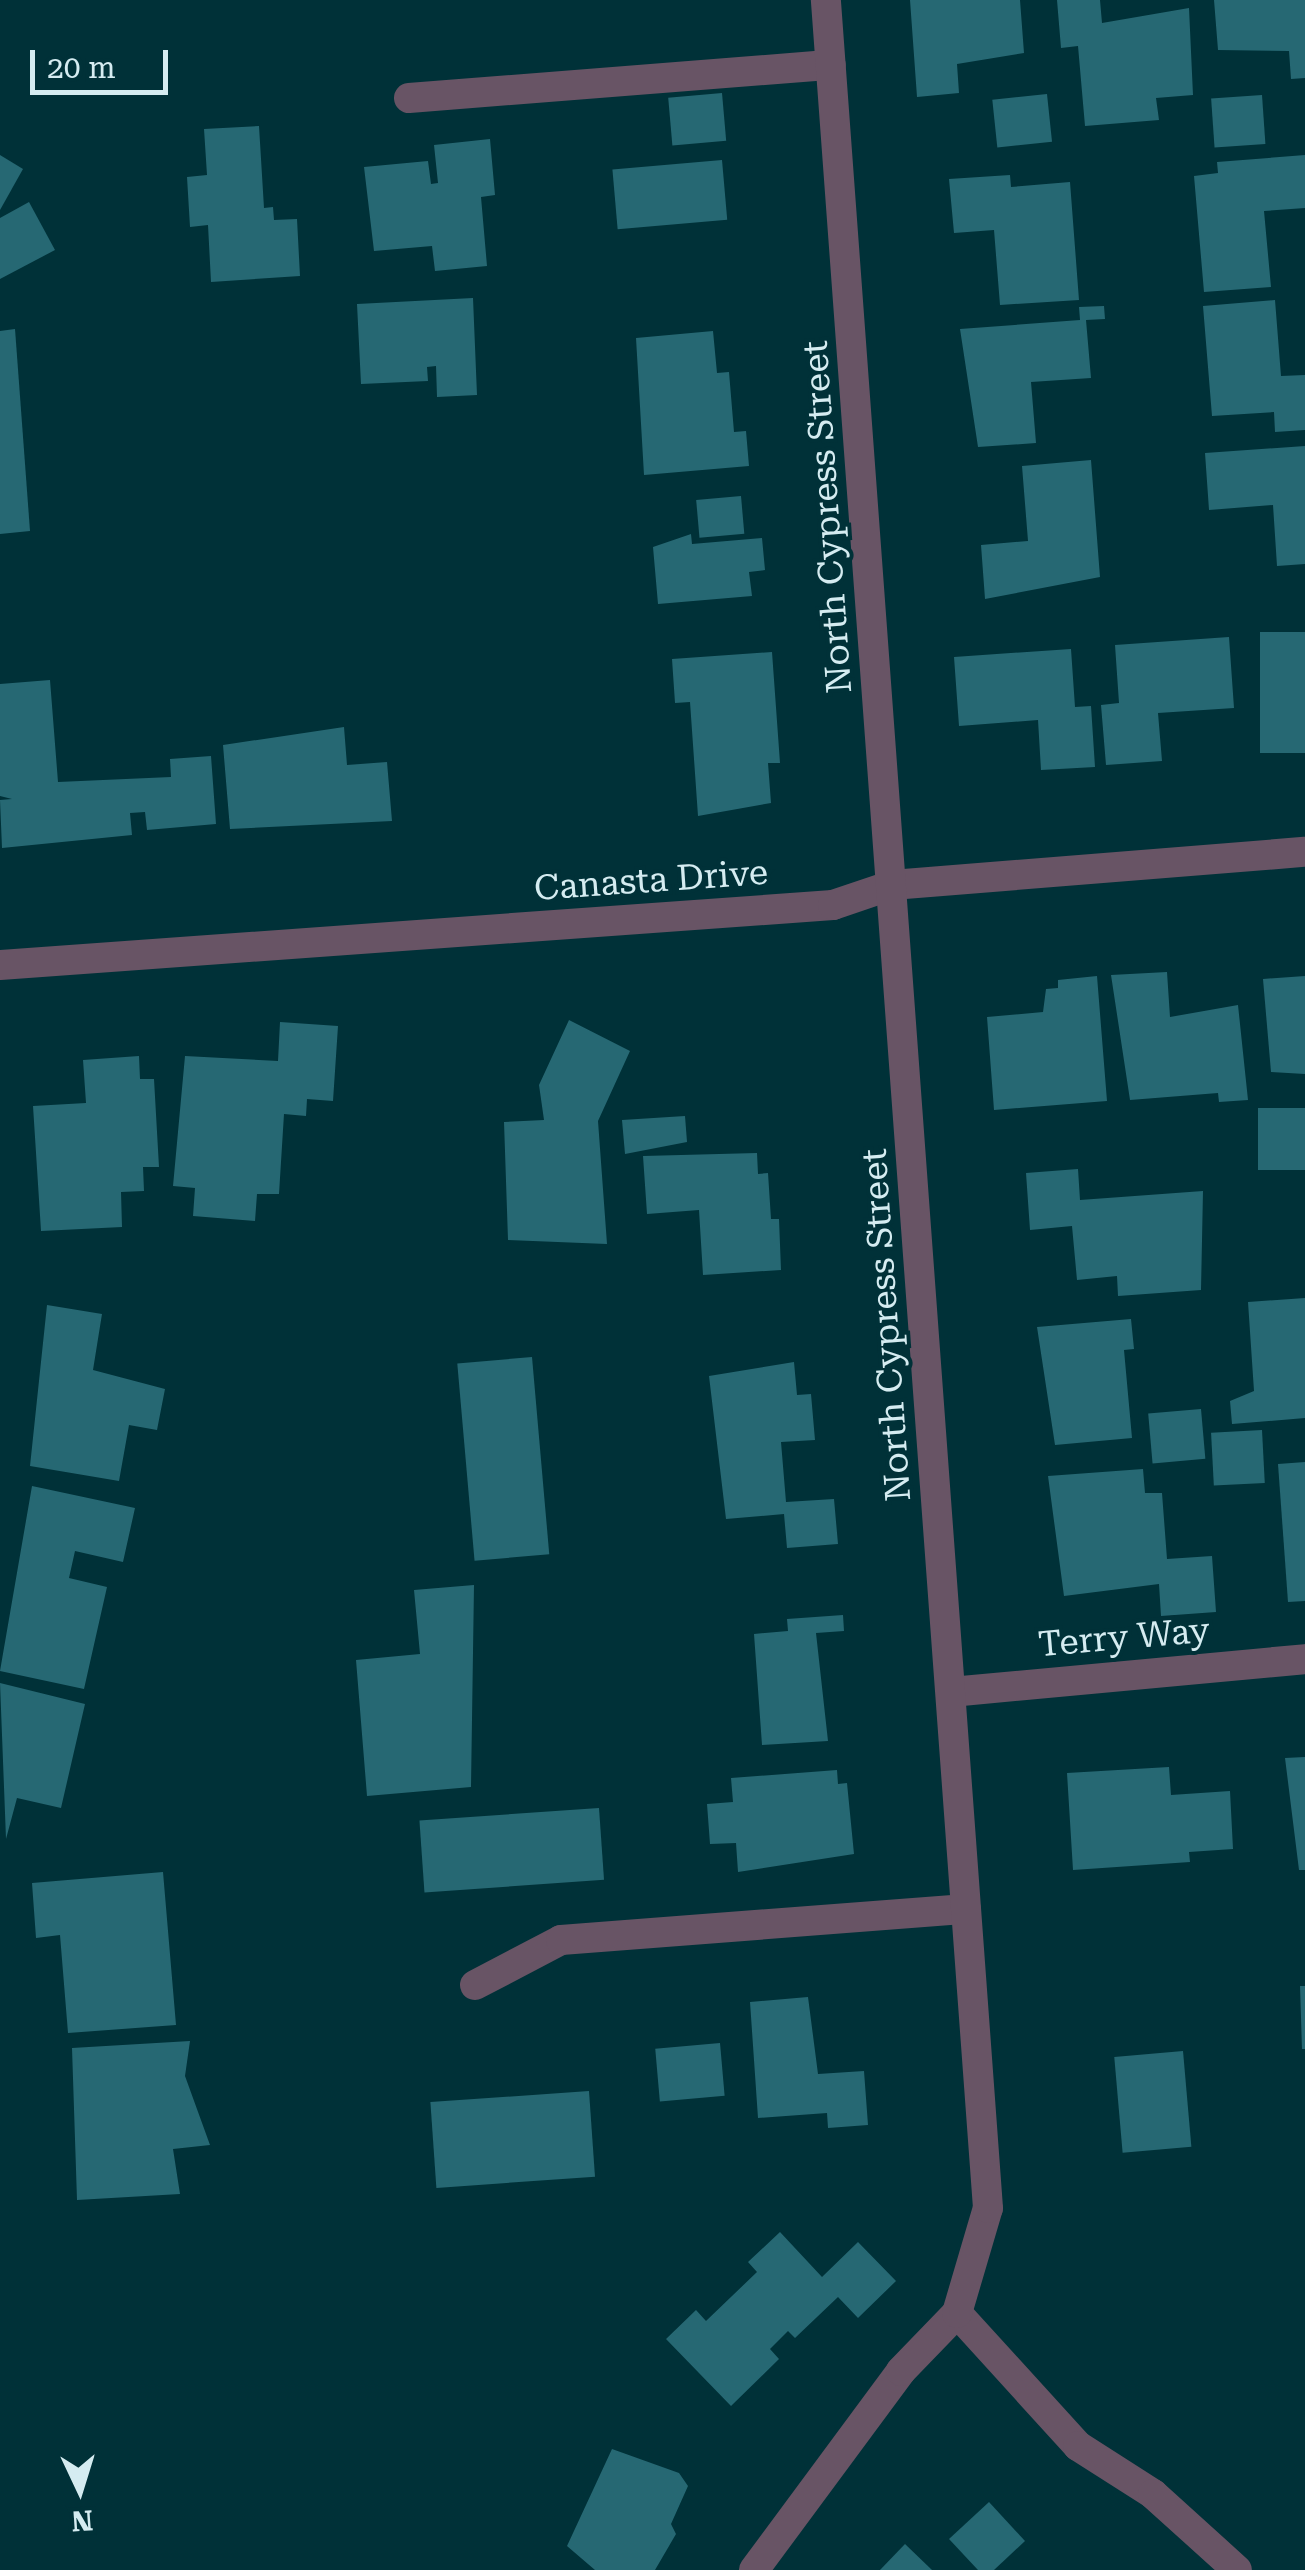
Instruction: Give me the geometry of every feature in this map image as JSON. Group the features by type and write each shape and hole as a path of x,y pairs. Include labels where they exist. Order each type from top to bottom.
{"street":[{"name":"North Cypress Street","path":"754,2570 901,2371 957,2313 988,2208 826,0"},
{"path":"409,98 831,65"},
{"name":"Canasta Drive","path":"0,966 833,905 892,886 1305,852"},
{"name":"Terry Way","path":"950,1692 1305,1659"},
{"path":"475,1985 560,1940 966,1909"},
{"path":"957,2313 1078,2446 1153,2494 1237,2570"}],"building":[{"path":"910,0 1020,0 1024,53 957,64 959,93 917,97"},
{"path":"1057,0 1100,0 1102,23 1189,8 1193,95 1156,98 1159,120 1085,126 1078,46 1061,48"},
{"path":"1214,0 1305,0 1305,78 1291,79 1289,51 1218,50"},
{"path":"722,93 726,141 672,146 668,98"},
{"path":"1047,94 1052,142 997,147 992,100"},
{"path":"1262,95 1265,144 1215,147 1211,99"},
{"path":"259,126 264,208 273,207 274,220 297,219 300,276 211,282 208,225 190,227 187,177 207,175 204,129"},
{"path":"490,139 495,195 481,197 487,266 435,271 432,246 374,251 364,167 428,161 431,184 438,183 434,145"},
{"path":"0,155 23,169 0,210"},
{"path":"1305,155 1305,208 1264,211 1271,287 1204,292 1194,176 1218,173 1217,162"},
{"path":"722,160 727,220 618,229 612,170"},
{"path":"1010,175 1011,187 1070,182 1079,300 1000,305 994,230 954,233 949,179"},
{"path":"29,202 55,250 0,279 0,218"},
{"path":"473,298 477,395 437,397 436,366 427,367 428,381 361,384 357,304"},
{"path":"1275,300 1281,376 1305,375 1305,430 1275,432 1274,412 1212,416 1203,306"},
{"path":"1104,306 1105,319 1086,320 1091,378 1031,382 1036,443 978,447 960,329 1080,320 1079,307"},
{"path":"15,329 30,531 0,534 0,331"},
{"path":"713,331 717,373 729,372 734,432 746,431 749,466 644,475 636,338"},
{"path":"1305,446 1305,564 1277,566 1273,505 1209,510 1205,453"},
{"path":"1091,460 1100,577 985,599 981,545 1028,541 1022,466"},
{"path":"741,496 744,534 699,538 696,500"},
{"path":"691,534 692,544 762,538 765,570 749,572 752,596 658,604 653,547"},
{"path":"1260,632 1305,632 1305,753 1260,753"},
{"path":"1229,637 1234,708 1158,713 1162,761 1106,765 1101,705 1119,703 1115,645"},
{"path":"1071,649 1075,707 1091,706 1095,767 1041,770 1038,720 959,726 954,657"},
{"path":"772,652 780,763 768,763 771,803 698,816 690,702 675,703 672,659"},
{"path":"50,680 58,782 171,777 170,759 211,756 216,824 147,830 145,812 130,813 132,835 2,848 0,800 12,799 0,796 0,684"},
{"path":"344,727 347,765 387,762 392,821 230,829 223,745"},
{"path":"1167,972 1170,1017 1238,1005 1248,1100 1219,1102 1218,1093 1130,1100 1111,975"},
{"path":"1097,976 1107,1101 994,1110 987,1017 1043,1012 1046,989 1058,988 1058,980"},
{"path":"1305,976 1305,1074 1271,1072 1263,979"},
{"path":"569,1020 630,1051 598,1121 607,1244 508,1240 504,1122 544,1120 539,1085"},
{"path":"280,1022 338,1026 333,1101 307,1099 306,1116 284,1114 279,1194 257,1194 255,1221 193,1216 195,1188 173,1186 185,1056 278,1061"},
{"path":"139,1056 140,1079 154,1079 159,1167 143,1167 144,1191 121,1192 122,1227 41,1231 33,1106 86,1103 83,1060"},
{"path":"1258,1108 1305,1108 1305,1170 1258,1170"},
{"path":"685,1116 687,1142 625,1154 622,1120"},
{"path":"757,1153 758,1174 768,1173 771,1219 779,1219 781,1270 703,1275 699,1210 647,1214 643,1156"},
{"path":"1078,1169 1080,1200 1203,1191 1201,1290 1118,1296 1117,1276 1077,1280 1072,1226 1030,1230 1026,1173"},
{"path":"1305,1298 1305,1418 1232,1424 1230,1401 1254,1391 1248,1302"},
{"path":"47,1305 102,1314 93,1370 165,1389 157,1430 129,1425 119,1481 30,1466"},
{"path":"1131,1319 1134,1349 1124,1350 1132,1438 1055,1445 1037,1327"},
{"path":"532,1357 549,1554 475,1561 457,1364"},
{"path":"794,1362 797,1395 811,1394 815,1440 781,1442 786,1502 834,1499 838,1544 787,1548 784,1514 726,1519 709,1376"},
{"path":"1201,1409 1205,1459 1153,1463 1148,1414"},
{"path":"1262,1430 1265,1483 1214,1486 1211,1433"},
{"path":"1305,1462 1305,1601 1288,1602 1278,1464"},
{"path":"1143,1469 1145,1493 1162,1493 1167,1559 1212,1556 1216,1612 1161,1616 1159,1584 1064,1596 1048,1476"},
{"path":"32,1486 135,1508 123,1562 75,1551 69,1578 107,1587 84,1689 0,1671"},
{"path":"474,1585 471,1787 367,1796 356,1660 420,1654 414,1590"},
{"path":"843,1615 844,1631 816,1633 828,1741 762,1745 754,1634 788,1631 787,1619"},
{"path":"0,1683 85,1704 61,1808 17,1798 6,1839"},
{"path":"1305,1757 1305,1870 1299,1870 1285,1758"},
{"path":"1169,1767 1171,1795 1230,1791 1233,1849 1189,1852 1190,1862 1073,1870 1067,1773"},
{"path":"837,1770 838,1784 847,1783 854,1854 738,1872 736,1843 710,1844 707,1804 733,1802 731,1778"},
{"path":"599,1808 604,1880 424,1892 419,1821"},
{"path":"163,1872 176,2025 68,2033 60,1935 36,1938 32,1883"},
{"path":"1300,1986 1305,1986 1305,2049 1302,2049"},
{"path":"808,1997 818,2074 864,2071 868,2125 828,2128 827,2113 758,2118 750,2002"},
{"path":"190,2041 185,2076 210,2145 173,2149 180,2194 77,2200 72,2048"},
{"path":"720,2043 725,2096 660,2101 655,2049"},
{"path":"1183,2051 1191,2147 1123,2153 1114,2057"},
{"path":"589,2091 595,2177 436,2188 430,2102"},
{"path":"780,2232 822,2277 858,2242 896,2281 858,2318 838,2297 795,2338 788,2331 770,2349 779,2359 731,2406 666,2339 696,2310 706,2321 757,2272 748,2262"},
{"path":"612,2449 679,2473 688,2486 671,2524 676,2534 655,2570 595,2570 567,2546"},
{"path":"989,2502 1025,2541 994,2570 978,2570 949,2539"},
{"path":"905,2544 932,2570 880,2570"}]}
